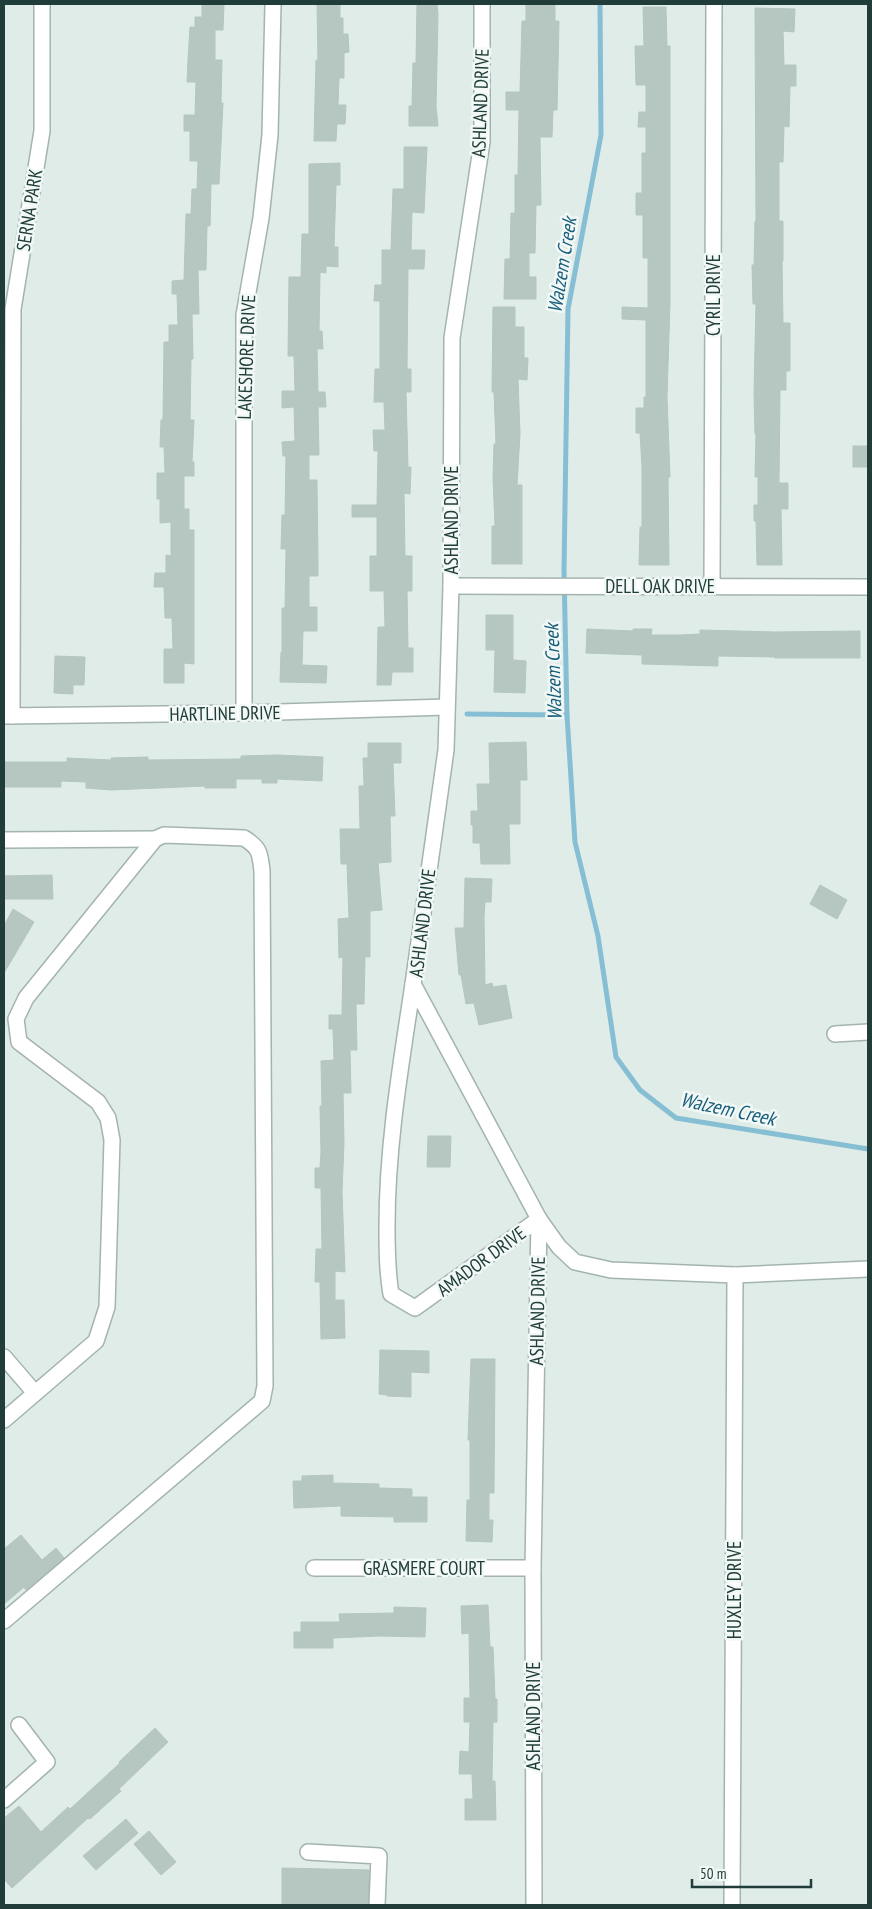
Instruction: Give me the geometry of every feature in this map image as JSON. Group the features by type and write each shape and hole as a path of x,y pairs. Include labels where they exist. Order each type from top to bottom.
{"street":[{"name":"SERNA PARK","path":"8,716 9,350 13,309 42,131 42,4"},
{"name":"LAKESHORE DRIVE","path":"244,712 244,314 260,218 270,135 273,4"},
{"name":"ASHLAND DRIVE","path":"482,4 482,142 452,338 451,586 446,750 413,984 538,1219 533,1568 534,1905"},
{"name":"CYRIL DRIVE","path":"712,587 714,4"},
{"name":"DELL OAK DRIVE","path":"451,586 868,587"},
{"name":"HARTLINE DRIVE","path":"8,716 447,707"},
{"path":"4,840 155,839 164,835 244,838 254,844 260,853 262,881 265,1376 262,1401 4,1621"},
{"path":"4,1420 96,1342 107,1307 112,1140 108,1118 98,1102 19,1042 16,1019 26,998 155,839"},
{"name":"AMADOR DRIVE","path":"413,984 392,1129 387,1204 387,1275 391,1294 415,1308 538,1219 559,1247 576,1262 611,1270 735,1274 868,1269"},
{"path":"835,1034 868,1032"},
{"name":"HUXLEY DRIVE","path":"732,1905 735,1274"},
{"path":"4,1356 34,1393"},
{"name":"GRASMERE COURT","path":"314,1568 533,1568"},
{"path":"4,1800 47,1762 20,1725"},
{"path":"308,1852 379,1856 377,1905"}],"building":[{"path":"202,4 224,4 223,30 215,30 215,60 222,60 221,103 223,103 219,184 211,184 210,226 207,226 206,270 198,270 199,314 192,314 193,359 191,359 190,420 194,420 192,462 194,462 194,476 184,476 184,509 189,509 189,530 194,530 194,664 184,663 184,683 164,683 164,649 173,649 172,618 165,618 164,587 154,587 155,573 166,573 166,555 171,556 171,522 160,523 160,499 157,499 157,473 165,473 164,447 160,447 161,420 163,420 164,342 169,342 169,325 178,325 177,294 172,294 172,281 184,280 186,214 191,214 192,189 197,189 198,161 190,161 190,131 184,131 184,115 195,115 196,82 187,82 190,27 195,27 195,17 202,17"},
{"path":"317,4 340,4 340,18 343,18 343,34 348,34 349,52 344,53 344,78 339,78 338,105 346,105 345,124 337,124 336,141 314,141 316,60 318,60"},
{"path":"417,4 437,4 436,106 438,126 409,126 409,106 412,106 413,63 416,63"},
{"path":"526,4 555,4 555,21 559,21 557,110 553,110 552,137 540,137 541,205 536,205 535,253 529,253 529,277 536,277 536,299 504,299 505,259 510,259 511,213 515,213 515,175 518,175 519,110 506,110 506,92 520,92 522,21 526,21"},
{"path":"643,7 666,7 667,46 670,46 670,303 667,397 670,477 668,477 669,565 639,565 640,527 642,527 642,466 640,433 636,433 636,408 644,408 644,397 646,397 646,320 622,319 622,307 648,308 648,258 643,258 643,215 636,215 636,193 642,193 642,153 646,153 646,127 638,127 639,112 646,112 646,85 636,85 635,46 644,46"},
{"path":"755,8 795,9 794,32 783,31 784,65 796,65 796,86 790,86 789,127 784,126 783,162 779,162 779,221 783,221 783,323 790,323 790,371 786,371 786,390 780,390 779,483 788,483 788,509 781,509 782,565 757,565 756,521 754,521 754,505 758,505 758,477 755,477 756,434 754,393 756,304 753,304 752,265 754,265 756,221"},
{"path":"404,147 427,147 424,213 412,212 411,250 425,250 424,269 408,269 407,369 411,369 411,392 406,392 408,467 411,467 410,494 404,493 405,556 412,556 412,591 407,591 408,648 413,648 413,672 392,672 391,685 377,685 378,627 385,627 384,591 370,591 370,556 377,556 377,517 352,517 352,505 377,505 378,451 374,451 373,430 385,430 384,402 374,402 375,369 380,369 380,301 374,301 375,285 382,285 382,250 391,250 393,189 404,189"},
{"path":"340,163 340,185 336,185 334,247 338,247 338,267 326,266 326,273 320,272 319,331 322,331 323,349 317,349 318,392 325,392 326,407 318,407 319,455 309,455 309,480 317,480 318,576 309,576 309,607 317,607 317,631 303,631 302,665 327,666 326,683 280,682 282,608 285,608 286,549 281,549 282,515 285,515 286,456 283,456 282,442 295,441 294,407 282,408 282,391 295,391 294,356 288,356 289,277 301,277 302,234 309,234 309,164"},
{"path":"493,307 515,307 515,327 524,327 524,358 528,358 527,380 518,379 520,434 517,485 522,485 522,564 492,564 492,526 495,526 494,444 496,444 494,392 492,392"},
{"path":"853,446 868,446 868,467 853,467"},
{"path":"486,615 513,615 513,660 526,661 525,693 494,692 495,650 486,650"},
{"path":"587,629 633,631 633,629 652,629 651,635 700,634 700,630 775,632 860,631 860,658 718,656 718,666 642,664 642,655 586,653"},
{"path":"55,656 85,657 84,685 73,685 73,694 54,693"},
{"path":"526,742 527,780 520,780 520,824 509,824 510,864 481,864 480,843 473,843 471,811 478,811 477,784 490,784 489,743"},
{"path":"368,743 401,743 401,763 393,763 395,816 390,816 391,862 378,863 382,910 370,911 370,957 365,957 364,1004 356,1004 357,1050 350,1050 351,1093 343,1093 342,1193 345,1272 335,1271 335,1300 344,1300 345,1338 321,1339 320,1282 315,1282 316,1249 322,1249 321,1188 315,1188 315,1168 320,1168 321,1152 321,1061 334,1060 333,1029 329,1029 329,1015 342,1015 343,957 339,958 338,919 349,918 347,864 341,864 340,829 360,829 359,786 364,786 363,758 368,758"},
{"path":"241,756 323,757 322,781 277,779 277,783 262,783 262,779 236,779 236,788 205,788 205,786 111,790 86,788 86,782 61,781 61,787 4,787 4,762 67,762 67,758 111,760 111,758 148,757 148,760 241,759"},
{"path":"52,875 53,899 4,899 4,876"},
{"path":"465,878 492,879 491,902 485,902 484,916 485,985 492,983 493,987 506,985 512,1018 479,1025 474,1003 466,1004 461,975 459,975 455,928 464,928"},
{"path":"820,885 847,900 837,919 810,904"},
{"path":"13,909 34,922 4,973 4,926"},
{"path":"428,1136 451,1136 450,1167 427,1167"},
{"path":"380,1350 429,1351 429,1373 411,1372 411,1397 379,1394"},
{"path":"471,1359 495,1359 494,1493 489,1493 489,1520 493,1520 492,1542 466,1541 467,1500 470,1500 470,1440 468,1440"},
{"path":"333,1475 333,1483 379,1484 379,1488 412,1489 412,1497 427,1497 427,1522 394,1522 394,1517 341,1516 341,1506 294,1508 293,1481 302,1481 302,1476"},
{"path":"21,1535 42,1560 56,1548 64,1558 26,1590 24,1587 4,1604 4,1549"},
{"path":"488,1605 490,1647 493,1647 495,1699 497,1699 497,1722 493,1722 492,1781 495,1781 496,1820 465,1820 465,1799 473,1799 472,1774 459,1774 460,1751 469,1752 470,1722 464,1722 464,1698 470,1698 469,1633 462,1634 461,1606"},
{"path":"394,1607 426,1608 425,1637 333,1638 333,1648 294,1648 294,1632 301,1632 301,1622 340,1622 339,1614 394,1613"},
{"path":"155,1728 168,1742 119,1789 121,1791 90,1819 88,1818 12,1888 4,1879 4,1818 19,1806 41,1832 68,1807 70,1809"},
{"path":"126,1819 138,1833 96,1870 83,1856"},
{"path":"149,1831 176,1862 161,1875 134,1844"},
{"path":"282,1868 369,1870 368,1905 282,1905"}],"waterway":[{"name":"Walzem Creek","path":"600,4 601,135 568,309 564,571 567,715 575,842 598,936 616,1057 640,1090 676,1118 868,1149"},
{"path":"467,714 567,715"}]}
